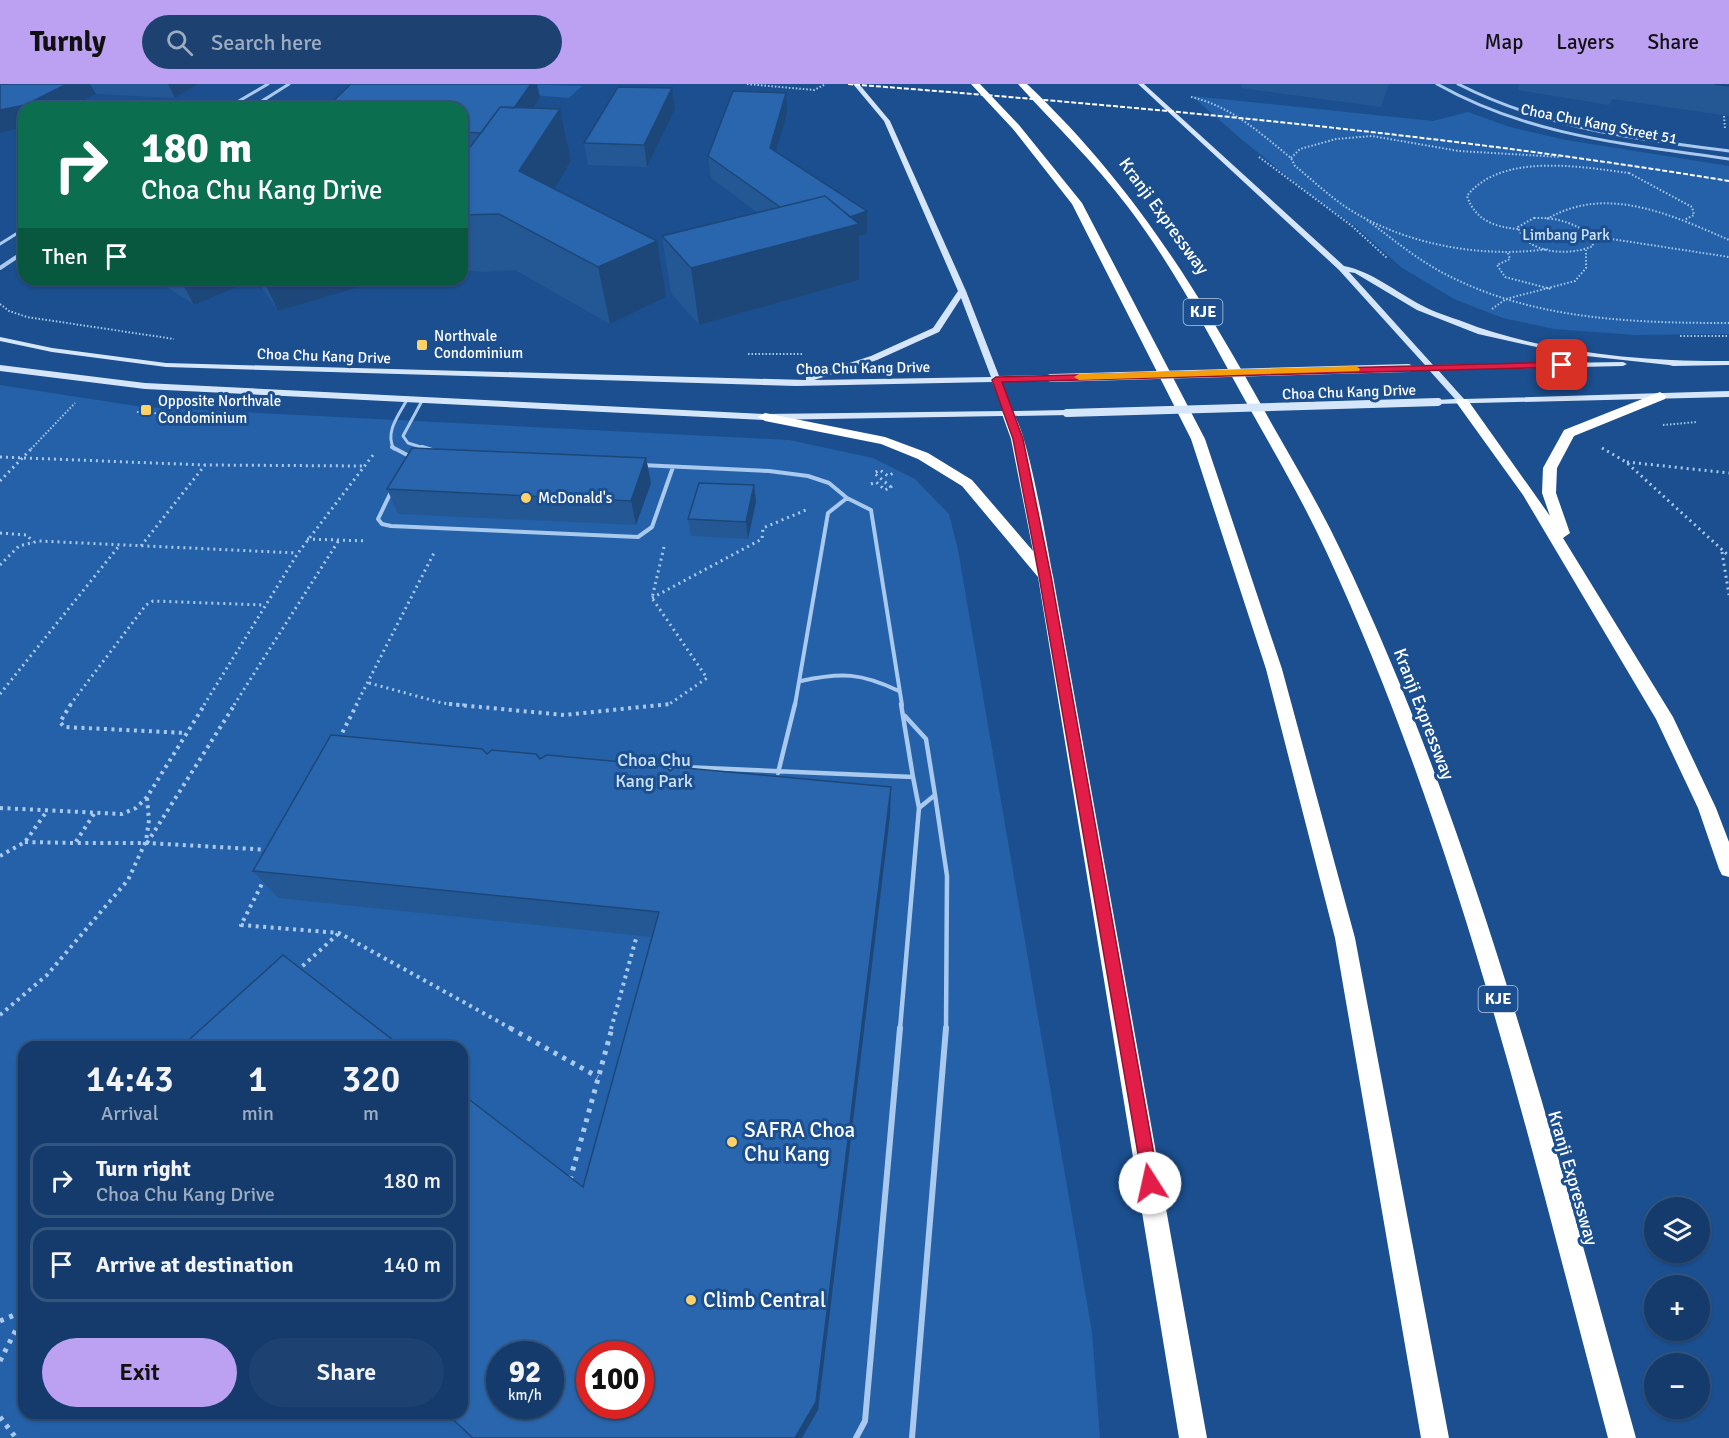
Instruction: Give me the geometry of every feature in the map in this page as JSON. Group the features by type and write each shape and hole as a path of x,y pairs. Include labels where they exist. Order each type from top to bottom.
{"highway":[{"path":"975,84 1016,127 1077,203 1198,439 1274,669 1345,938 1435,1438"},
{"name":"Kranji Expressway","path":"1022,84 1066,125 1127,197 1188,286 1272,436 1342,570 1432,795 1480,940 1539,1138 1622,1438"},
{"path":"1573,564 1549,493 1550,468 1559,450 1569,433 1660,396"},
{"path":"1462,402 1529,494 1664,717 1707,808 1729,869"},
{"path":"1009,414 1018,439 1045,576 1193,1438"},
{"path":"765,417 885,441 923,456 967,483 1045,576"}],"main road":[{"path":"856,84 887,121 962,291 1009,414"},
{"path":"1141,84 1342,268 1434,367 1462,402"},
{"path":"1342,268 1357,271 1420,308 1481,332 1522,344 1568,352 1679,363"},
{"path":"796,383 873,358 936,330 962,291"},
{"name":"Choa Chu Kang Drive","path":"0,339 52,350 166,365 796,383 996,380 1434,367 1729,363"},
{"name":"Choa Chu Kang Drive","path":"0,368 145,386 765,417 1068,413 1729,394"}],"street":[{"path":"236,102 267,84"},
{"path":"260,102 288,84"},
{"name":"Choa Chu Kang Street 51","path":"1437,84 1462,101 1492,113 1547,129 1729,159"},
{"name":"Choa Chu Kang Street 51","path":"1458,84 1516,112 1553,122 1729,151"},
{"path":"0,244 18,233"},
{"path":"0,268 18,256"}],"lane":[{"path":"408,398 389,439 390,448 397,454 422,456"},
{"path":"424,399 403,436 408,443 435,451"},
{"path":"406,466 412,457"},
{"path":"638,465 769,471 808,476 829,483 871,510 919,808 865,1421 856,1438"},
{"path":"396,484 378,519 382,524 628,538 638,537 652,527 673,467"},
{"path":"778,773 801,681 828,513 846,496"},
{"path":"801,681 834,673 867,675 899,691"},
{"path":"904,715 926,739 946,876 946,1031 912,1438"},
{"path":"656,766 913,777"},
{"path":"685,778 689,768"},
{"path":"919,808 935,795"}],"path":[{"path":"747,84 814,90 826,84"},
{"path":"1198,104 1190,97 1217,103 1291,158 1295,166 1364,218 1422,261 1451,278 1506,299 1554,311 1615,319 1729,323"},
{"path":"1291,158 1292,154 1303,148 1344,137 1382,135 1457,151 1538,157"},
{"path":"1298,147 1303,148"},
{"path":"1255,153 1352,226 1389,260"},
{"path":"1518,229 1500,229 1480,218 1469,204 1467,196 1471,190 1497,175 1537,164 1629,173"},
{"path":"1622,167 1692,207 1694,215 1683,220"},
{"path":"1546,219 1558,209 1604,204 1644,208 1683,220 1729,240"},
{"path":"1364,218 1434,242 1508,253 1525,254 1548,249"},
{"path":"1518,229 1521,223 1527,220 1546,219 1578,227 1592,237 1729,257"},
{"path":"1518,229 1528,241 1548,249 1571,252 1586,250 1593,246 1592,237"},
{"path":"1484,314 1506,299 1552,289 1583,276 1588,258 1586,250"},
{"path":"1508,253 1510,259 1497,266 1498,271 1504,276 1552,289"},
{"path":"0,481 75,403"},
{"path":"1658,426 1706,421"},
{"path":"1608,443 1602,448 1626,462 1729,556"},
{"path":"0,457 205,465 363,466 298,553 264,604 147,797 136,808 122,814 0,808"},
{"path":"1626,462 1729,473"},
{"path":"141,546 205,465"},
{"path":"369,683 442,703 564,715 667,706 707,678 652,598 762,539 763,528 876,482 885,490 891,487 874,472 880,470 888,476 904,468"},
{"path":"0,532 27,535 33,542"},
{"path":"0,1015 47,975 95,921 138,865 147,843 339,540"},
{"path":"0,565 16,548 33,542 298,553"},
{"path":"0,694 119,545"},
{"path":"335,746 438,545"},
{"path":"1722,552 1729,595"},
{"path":"186,733 64,727 60,722 146,605 153,601 264,604"},
{"path":"147,797 150,811 147,843"},
{"path":"0,856 25,842 47,811"},
{"path":"75,843 94,814"},
{"path":"25,842 147,843 279,850"},
{"path":"270,869 241,925 339,933 598,1077"},
{"path":"289,979 339,933"},
{"path":"569,1184 637,935"},
{"path":"0,1321 18,1315"},
{"path":"0,1361 18,1325"},
{"path":"0,1417 16,1438"}],"green space":[{"path":"517,84 582,86 569,98 507,93"},
{"name":"Limbang Park","path":"1192,96 1433,121 1468,112 1510,127 1566,140 1729,166 1729,334 1635,335 1554,329 1503,318 1456,300 1402,268 1355,226 1310,195"},
{"name":"Choa Chu Kang Park","path":"0,385 143,407 789,440 873,458 915,479 949,514 958,550 1092,1332 1100,1438 0,1438"}],"building":[{"path":"0,84 67,84 31,102 18,102 18,106 0,110"},
{"path":"351,84 531,84 514,108 500,107 481,133 468,132 468,102 332,102"},
{"path":"618,87 672,88 644,145 584,143"},
{"path":"733,91 786,93 770,148 867,211 850,217 825,196 780,207 708,156"},
{"path":"500,107 560,109 519,171 657,241 598,267 499,214 468,215 468,150"},
{"path":"825,196 859,224 691,268 662,236"},
{"path":"412,448 646,458 631,501 387,489"},
{"path":"699,483 754,485 746,522 688,519"},
{"name":"SAFRA Choa Chu Kang","path":"331,735 482,749 487,754 492,750 536,754 540,759 547,755 665,766 670,771 675,767 891,787 816,1402 795,1438 473,1438 452,1419 468,1419 468,1099 583,1187 659,912 253,871"},
{"path":"283,955 394,1041 188,1041"}],"railway":[{"path":"848,84 1179,112 1400,135 1729,181"}],"slow traffic":[{"path":"1079,377 1356,369"}],"place":[{"name":"Northvale Condominium","path":"422,345"},
{"name":"Opposite Northvale Condominium","path":"146,410"},
{"name":"McDonald's","path":"526,498"},
{"name":"SAFRA Choa Chu Kang","path":"732,1142"},
{"name":"Climb Central","path":"691,1300"}],"route":[{"path":"1150,1183 1045,576 1018,439 996,380 1562,365"}]}
